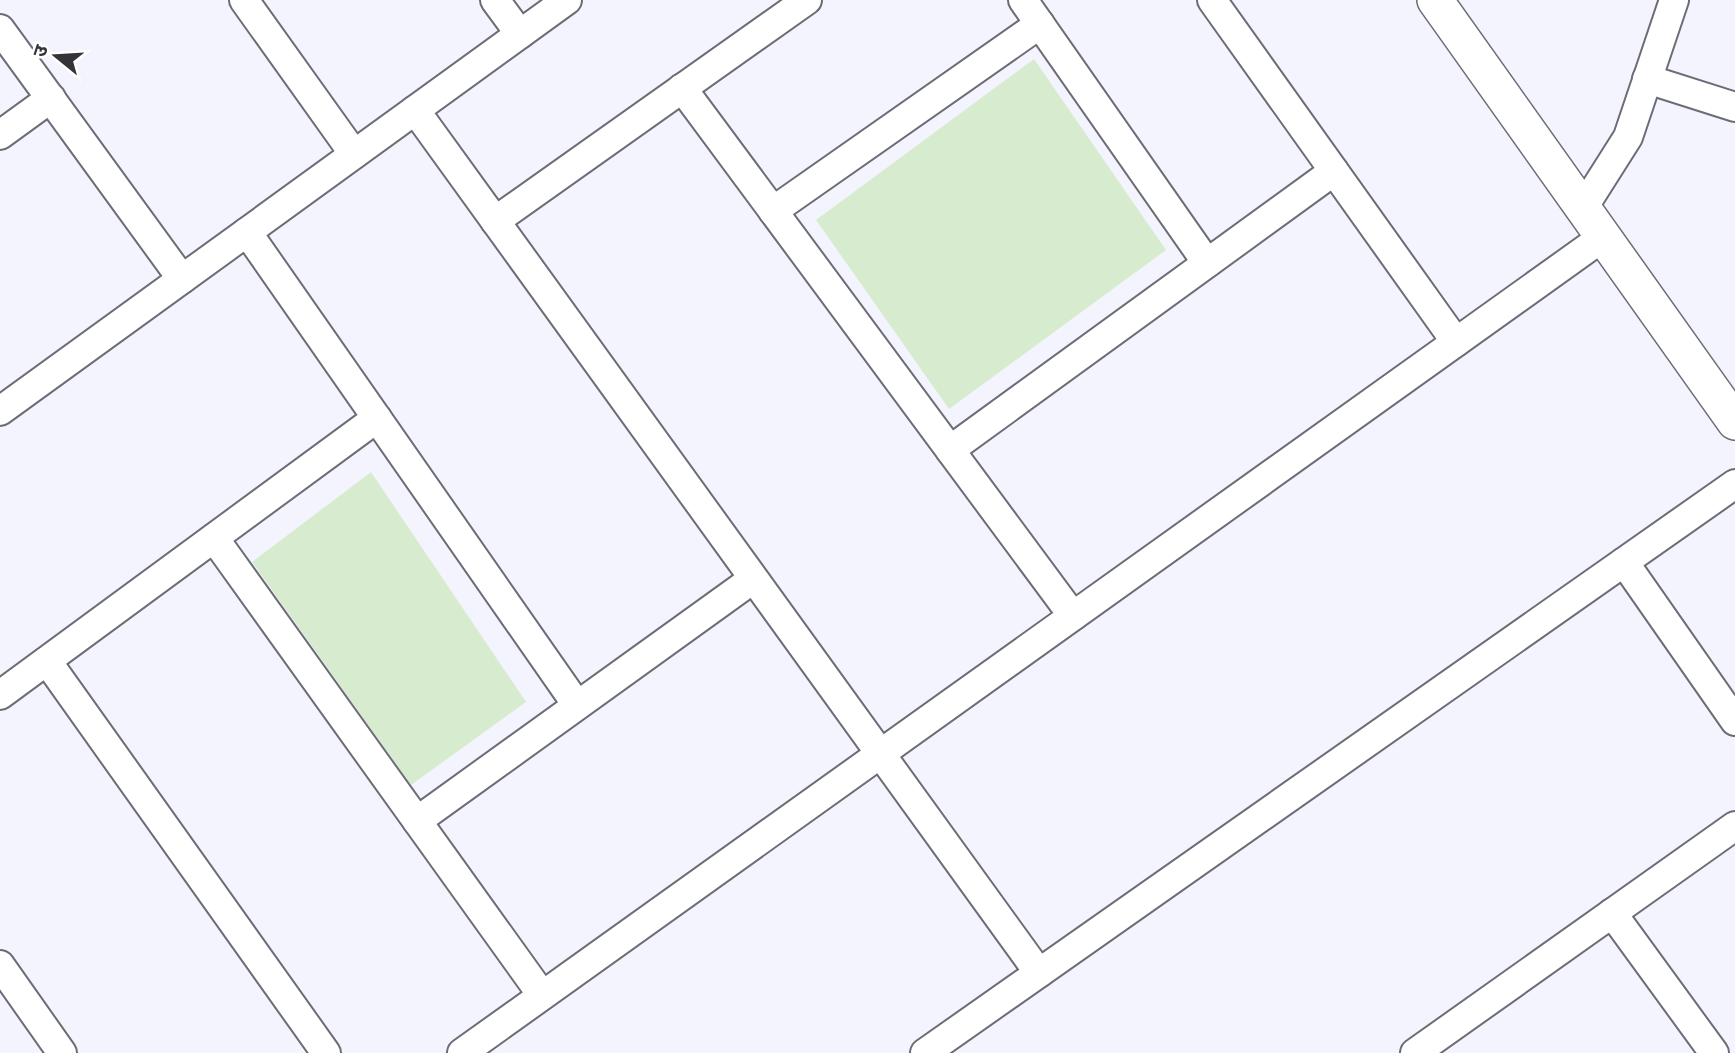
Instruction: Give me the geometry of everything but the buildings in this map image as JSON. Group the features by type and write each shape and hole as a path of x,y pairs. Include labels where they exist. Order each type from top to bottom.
{"street":[{"path":"244,0 354,154"},
{"path":"495,0 520,34"},
{"path":"0,411 567,0"},
{"path":"495,221 807,0"},
{"path":"1023,0 1207,263"},
{"path":"1212,0 1457,342"},
{"path":"1435,0 1735,422"},
{"path":"1583,208 1628,137 1674,0"},
{"path":"773,211 1040,24"},
{"path":"0,29 183,279"},
{"path":"1647,79 1735,107"},
{"path":"682,88 1073,616"},
{"path":"0,135 51,98"},
{"path":"415,110 1039,973"},
{"path":"950,450 1334,171"},
{"path":"247,232 578,705"},
{"path":"462,1053 1604,237"},
{"path":"0,695 377,418"},
{"path":"925,1053 1735,484"},
{"path":"214,538 542,995"},
{"path":"1624,562 1735,721"},
{"path":"417,821 754,579"},
{"path":"47,661 326,1053"},
{"path":"1430,1049 1735,825"},
{"path":"1612,913 1714,1053"},
{"path":"0,965 62,1053"}],"green space":[{"path":"1034,59 1166,250 949,409 816,220"},
{"path":"371,472 526,702 411,785 252,562"}]}
